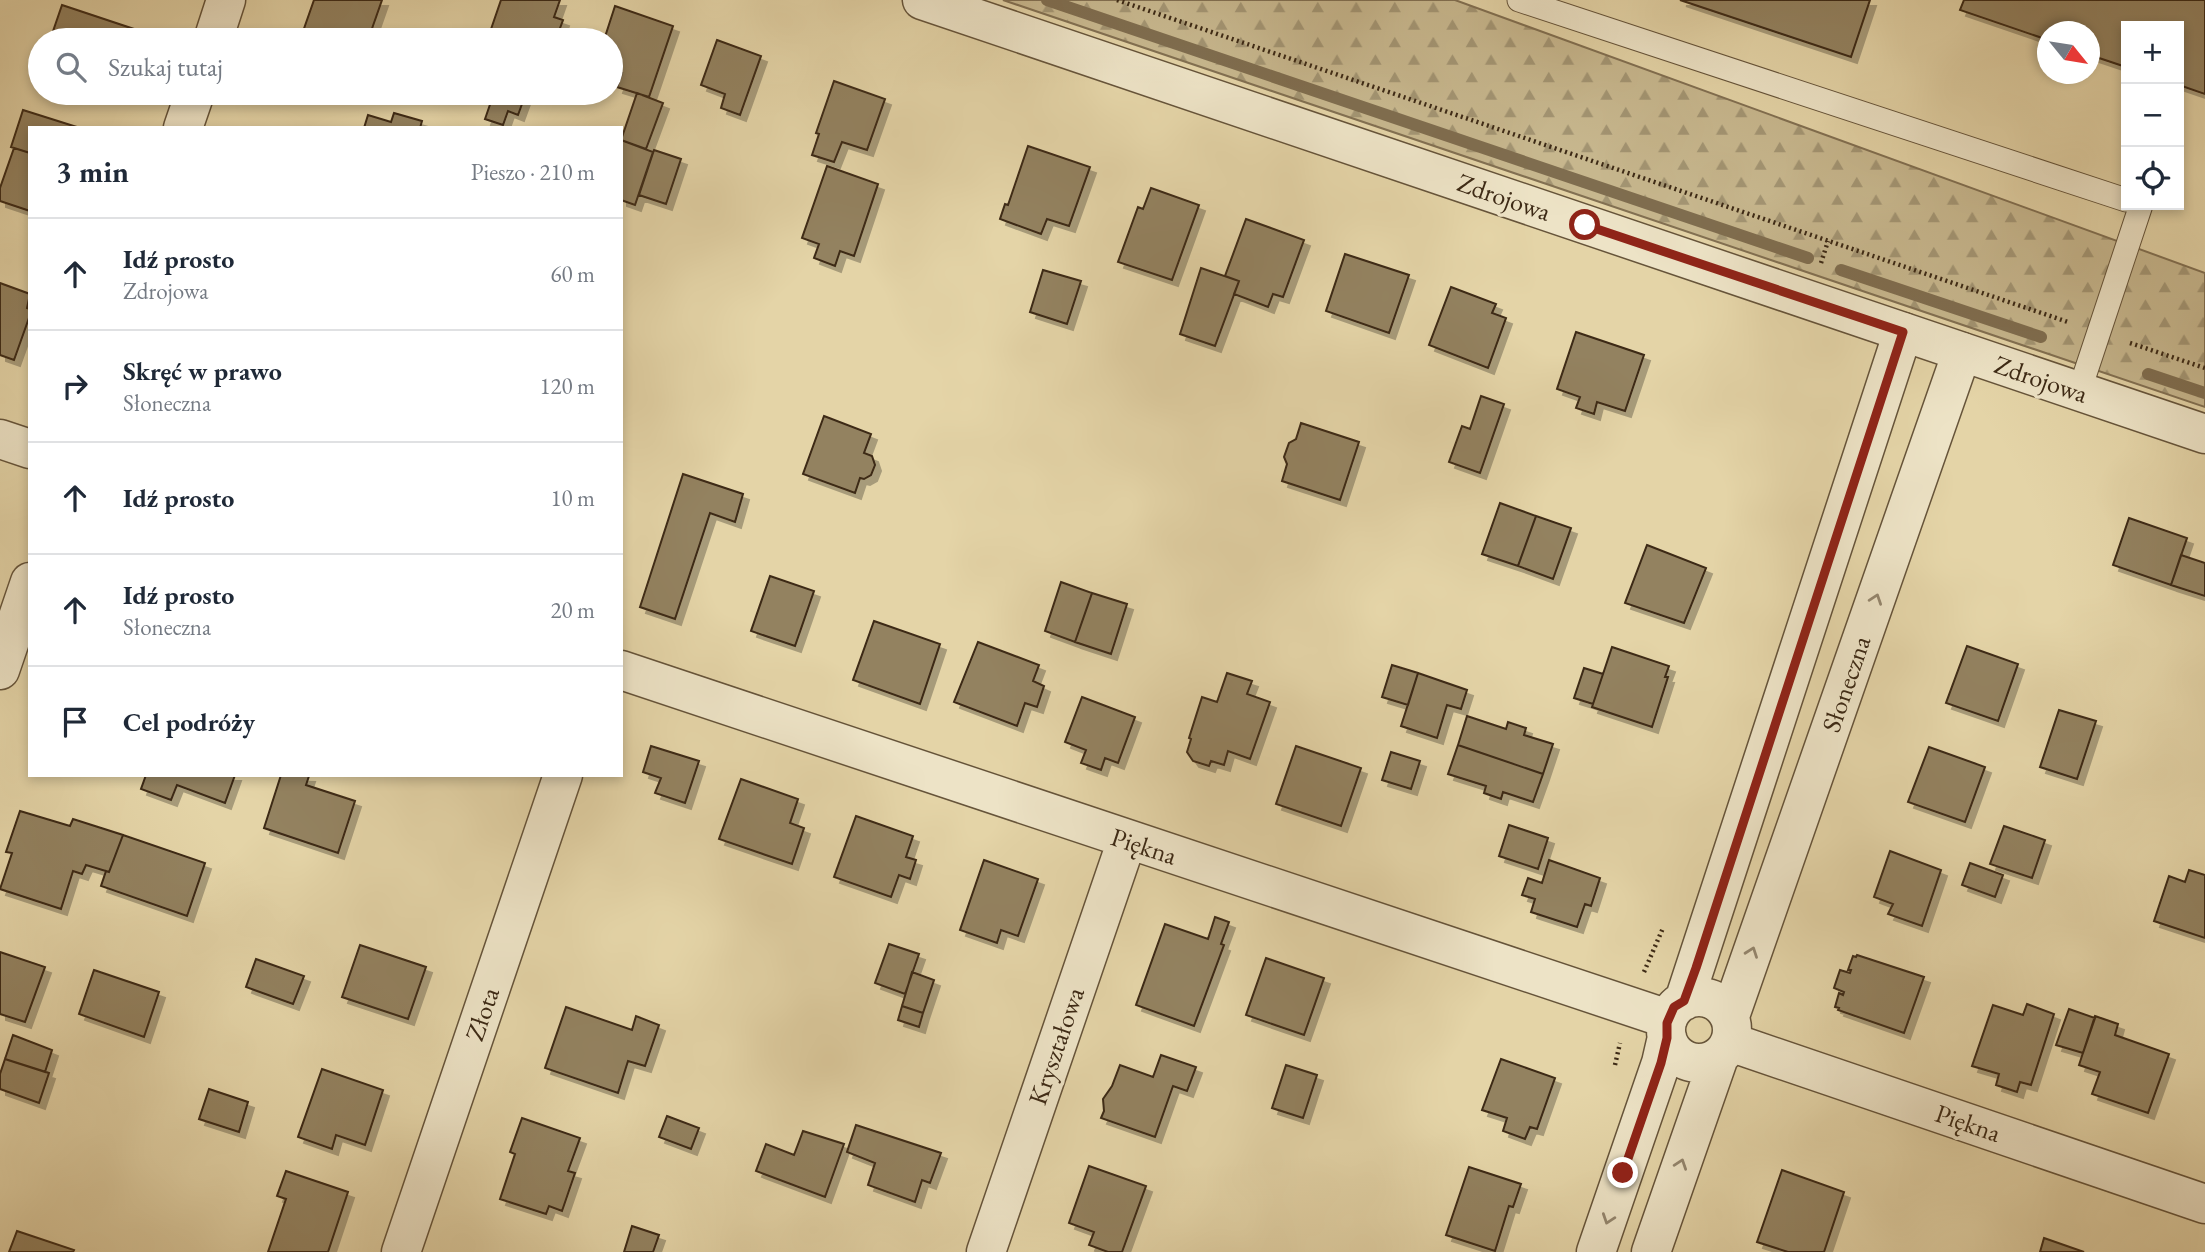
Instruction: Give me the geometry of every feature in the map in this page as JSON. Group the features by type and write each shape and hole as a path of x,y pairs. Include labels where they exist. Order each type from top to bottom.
{"street":[{"path":"217,28 226,0"},
{"name":"Zdrojowa","path":"922,0 2205,434"},
{"path":"184,126 191,105"},
{"name":"Słoneczna","path":"1597,1252 1903,332"},
{"name":"Słoneczna","path":"1651,1252 1962,352"},
{"path":"0,439 28,448"},
{"path":"0,670 28,588"},
{"name":"Piękna","path":"623,671 1673,1019"},
{"name":"Złota","path":"401,1252 562,777"},
{"name":"Kryształowa","path":"986,1252 1127,840"},
{"path":"1694,997 1715,1000 1724,1007 1726,1038 1709,1061 1698,1063 1688,1060 1679,1056 1671,1047 1673,1019 1694,997"},
{"name":"Piękna","path":"1726,1038 2205,1204"}],"lane":[{"path":"1519,0 2121,198"},
{"path":"2079,392 2139,210"}],"path":[{"path":"1116,0 2205,368"}],"green space":[{"path":"1003,0 1455,0 2205,273 2205,407"}],"building":[{"path":"314,0 382,0 372,28 304,28"},
{"path":"501,0 560,0 554,17 563,20 560,28 491,28"},
{"path":"1680,0 1870,0 1851,57"},
{"path":"1964,0 2205,0 2205,94 2184,87 2184,21 2121,21 2121,65 2100,58 2100,21 2037,21 2037,36 1960,10"},
{"path":"62,5 131,28 54,28"},
{"path":"615,6 673,26 649,97 623,89 623,28 608,28"},
{"path":"717,40 761,56 740,115 721,108 725,94 701,85"},
{"path":"834,81 885,99 867,150 842,142 834,162 812,155 819,134 816,133"},
{"path":"637,93 663,103 646,149 623,141"},
{"path":"490,105 522,105 518,115 508,111 503,125 485,119"},
{"path":"23,110 74,126 28,126 28,152 11,147"},
{"path":"394,113 422,121 421,126 365,126 368,115 391,122"},
{"path":"623,141 653,152 635,205 623,201"},
{"path":"1028,146 1090,167 1069,226 1047,219 1041,234 1000,219 1005,204 1008,205"},
{"path":"14,148 28,152 28,210 0,201 0,188"},
{"path":"654,150 681,159 666,204 639,195"},
{"path":"827,166 878,184 854,256 840,251 835,266 814,258 819,244 802,238"},
{"path":"1151,188 1199,205 1172,280 1118,262 1138,207 1143,209"},
{"path":"1246,219 1304,240 1283,297 1273,294 1268,307 1234,294 1239,281 1225,276"},
{"path":"1345,254 1409,275 1389,333 1326,311"},
{"path":"1201,268 1239,281 1215,346 1180,334"},
{"path":"1043,270 1081,281 1067,324 1030,312"},
{"path":"0,283 28,293 28,321 14,360 0,355"},
{"path":"1451,287 1496,304 1492,313 1506,318 1488,368 1429,345"},
{"path":"1576,332 1644,355 1625,411 1597,402 1594,414 1576,408 1580,397 1557,389"},
{"path":"1481,396 1504,404 1480,473 1449,462 1462,426 1470,429"},
{"path":"824,416 871,434 864,453 872,456 875,465 871,475 860,478 855,493 803,474"},
{"path":"1301,423 1359,442 1340,500 1282,481 1287,464 1284,457 1289,443 1296,439"},
{"path":"683,474 743,494 735,522 710,513 675,619 640,607"},
{"path":"1500,503 1536,516 1518,566 1482,554"},
{"path":"1536,516 1571,528 1553,579 1518,566"},
{"path":"2129,518 2187,538 2171,585 2113,565"},
{"path":"1647,545 1706,568 1684,623 1625,603"},
{"path":"2181,555 2205,563 2205,596 2171,585"},
{"path":"770,576 814,591 795,646 751,631"},
{"path":"1061,582 1092,593 1075,642 1045,631"},
{"path":"1092,593 1127,604 1111,654 1075,642"},
{"path":"874,621 940,644 920,704 853,680"},
{"path":"978,642 1039,665 1033,681 1044,686 1037,707 1025,703 1017,726 954,702"},
{"path":"1967,646 2018,664 1998,721 1946,703"},
{"path":"1612,647 1669,666 1652,727 1592,707"},
{"path":"1392,665 1418,673 1408,705 1382,697"},
{"path":"1584,668 1603,674 1593,704 1574,698"},
{"path":"1227,673 1252,681 1247,694 1270,702 1250,759 1228,751 1224,765 1211,761 1209,766 1193,761 1187,752 1191,739 1189,738 1202,697 1217,702"},
{"path":"1418,673 1467,690 1461,709 1447,705 1437,738 1401,726"},
{"path":"1082,697 1135,717 1118,763 1105,758 1101,770 1081,763 1086,750 1065,742"},
{"path":"2059,710 2096,721 2077,779 2040,767"},
{"path":"1467,716 1506,729 1508,722 1526,728 1524,735 1553,744 1543,774 1458,745"},
{"path":"1458,745 1543,774 1533,802 1503,792 1501,799 1484,793 1486,786 1448,774"},
{"path":"651,746 699,761 685,803 655,793 661,778 643,772"},
{"path":"1296,746 1361,768 1341,826 1276,804"},
{"path":"1929,747 1985,767 1965,822 1908,802"},
{"path":"1391,752 1420,761 1411,789 1382,780"},
{"path":"145,777 234,777 225,803 177,785 171,800 141,789"},
{"path":"280,777 309,777 306,785 355,801 338,853 264,828"},
{"path":"741,779 798,799 790,823 804,828 792,864 719,839"},
{"path":"20,811 70,826 73,819 123,835 109,872 86,865 82,874 73,871 61,909 0,889 12,853 6,852"},
{"path":"856,816 913,836 906,857 916,860 910,879 899,875 891,897 834,877"},
{"path":"1509,825 1548,838 1538,869 1499,856"},
{"path":"2004,826 2045,840 2032,878 1990,864"},
{"path":"123,835 205,863 187,916 101,886"},
{"path":"1890,851 1941,870 1922,926 1888,914 1893,904 1874,897"},
{"path":"984,860 1038,879 1018,936 1001,930 997,943 960,930"},
{"path":"1549,860 1600,878 1591,906 1585,904 1577,927 1531,912 1535,899 1522,895 1528,878 1542,883"},
{"path":"1970,863 2003,875 1995,897 1962,885"},
{"path":"2189,870 2205,875 2205,938 2154,921 2169,876 2185,882"},
{"path":"1215,917 1229,922 1221,944 1224,945 1194,1026 1136,1005 1165,924 1208,939"},
{"path":"889,944 919,954 905,994 875,983"},
{"path":"360,945 426,967 408,1019 342,997"},
{"path":"0,952 45,967 25,1022 0,1014"},
{"path":"1853,956 1924,977 1904,1033 1835,1007 1839,993 1843,995 1844,992 1834,988 1840,970 1850,973 1851,970 1848,970"},
{"path":"1266,958 1324,978 1304,1035 1246,1015"},
{"path":"256,959 304,976 293,1004 246,987"},
{"path":"94,970 159,992 144,1037 79,1014"},
{"path":"912,972 934,980 923,1013 902,1006"},
{"path":"2027,1004 2054,1014 2031,1085 2020,1082 2017,1092 1996,1085 1999,1074 1972,1066 1993,1005 2023,1015"},
{"path":"902,1006 923,1013 919,1027 898,1020"},
{"path":"566,1007 632,1030 636,1016 659,1025 645,1066 628,1061 618,1093 545,1068"},
{"path":"2069,1009 2095,1018 2083,1053 2056,1045"},
{"path":"2095,1016 2118,1024 2115,1035 2169,1054 2148,1113 2092,1094 2100,1072 2079,1065"},
{"path":"13,1035 52,1050 45,1072 5,1059"},
{"path":"1161,1055 1196,1067 1187,1091 1173,1086 1155,1137 1101,1118 1104,1111 1103,1099 1112,1086 1120,1065 1153,1077"},
{"path":"5,1059 49,1073 39,1103 0,1089 0,1074"},
{"path":"1501,1059 1555,1078 1537,1129 1530,1127 1525,1139 1503,1131 1507,1118 1482,1110"},
{"path":"1286,1065 1317,1075 1303,1118 1272,1108"},
{"path":"322,1069 383,1090 365,1145 336,1135 332,1149 298,1137"},
{"path":"209,1089 248,1102 239,1132 199,1119"},
{"path":"667,1116 699,1128 691,1149 659,1137"},
{"path":"522,1118 580,1138 568,1171 575,1173 562,1211 549,1206 546,1214 500,1199 515,1154 510,1152"},
{"path":"856,1125 941,1153 930,1183 922,1180 915,1202 868,1185 875,1163 847,1152"},
{"path":"803,1131 844,1144 825,1197 756,1171 766,1144 794,1155"},
{"path":"1089,1166 1146,1186 1122,1252 1108,1252 1089,1245 1094,1232 1069,1223"},
{"path":"1469,1167 1521,1184 1513,1207 1509,1206 1495,1251 1446,1235"},
{"path":"1782,1170 1844,1192 1824,1252 1788,1252 1757,1242"},
{"path":"286,1171 348,1192 328,1252 268,1252 286,1199 277,1196"},
{"path":"632,1226 659,1235 653,1252 624,1252"},
{"path":"17,1231 74,1250 9,1252"},
{"path":"2044,1238 2084,1252 2040,1252"}],"waterway":[{"path":"1047,0 1808,258"},
{"path":"1841,270 2041,337"},
{"path":"2148,374 2205,393"}],"route":[{"path":"1585,225 1903,332 1696,968 1684,1001 1674,1007 1667,1023 1667,1038 1661,1063 1623,1173"}]}
